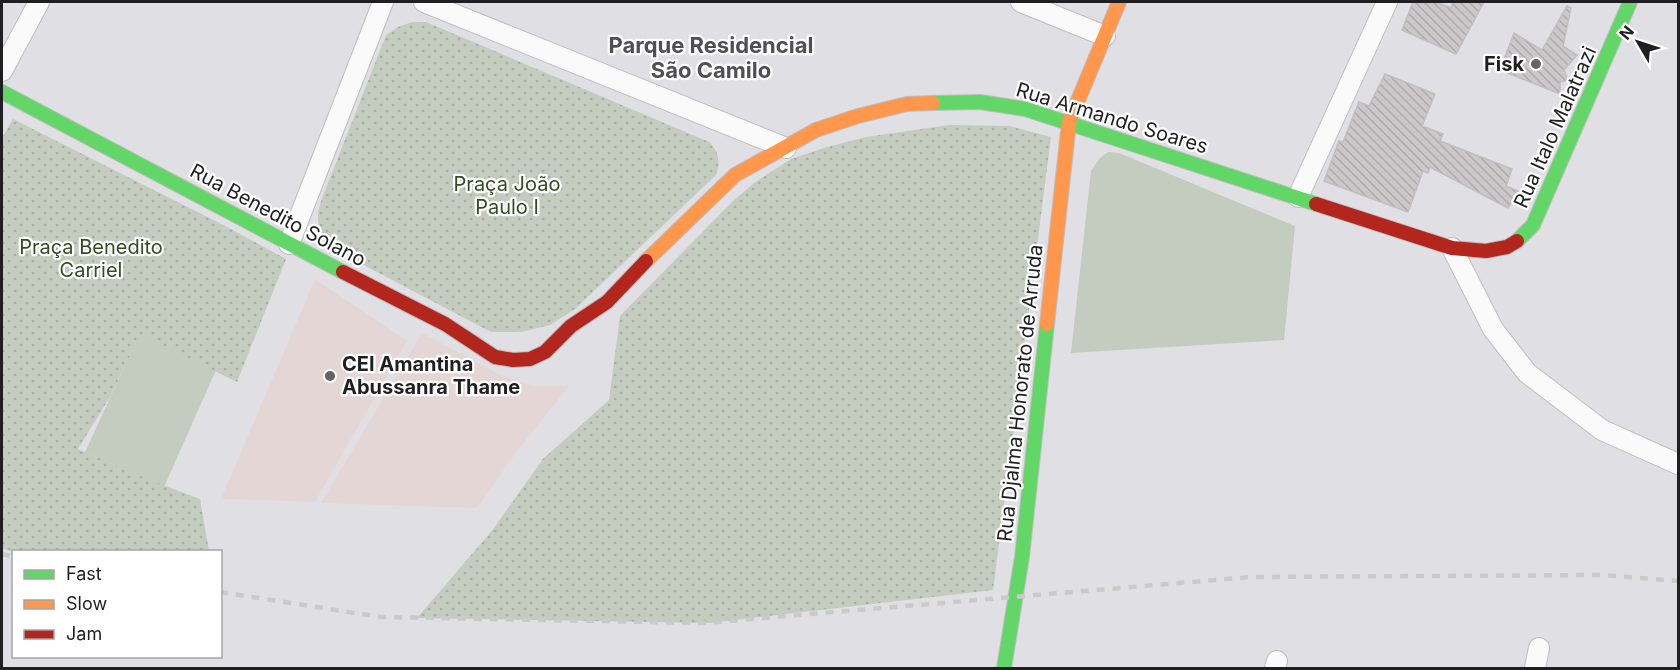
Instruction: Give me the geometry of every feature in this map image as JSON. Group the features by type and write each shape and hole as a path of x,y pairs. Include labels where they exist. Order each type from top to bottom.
{"street":[{"path":"2,71 39,2"},
{"path":"289,244 383,2"},
{"path":"424,2 786,148"},
{"path":"1021,2 1105,36"},
{"name":"Rua Djalma Honorato de Arruda","path":"1004,669 1022,557 1069,122 1119,2"},
{"path":"1298,197 1387,2"},
{"name":"Rua Italo Malatrazi","path":"1496,250 1520,240 1533,225 1630,2"},
{"name":"Rua Benedito Solano","path":"2,92 445,324 495,357 522,360 538,355"},
{"name":"Rua Armando Soares","path":"538,355 551,347 571,326 608,302 675,232 735,175 818,129 858,116 908,104 980,102 1025,109 1452,248 1476,252 1496,250"},
{"path":"1452,248 1493,328 1527,373 1602,430 1678,464"},
{"path":"1535,669 1539,648"}],"shaded area":[{"name":"CEI Amantina Abussanra Thame","path":"315,279 407,341 315,502 221,499"},
{"path":"422,333 499,374 532,386 569,386 517,451 477,508 321,503"}],"green space":[{"name":"Praça João Paulo I","path":"412,22 426,22 709,142 718,157 716,175 575,309 550,325 521,332 491,332 339,252 327,242 318,223 321,201 386,35"},
{"name":"Praça Benedito Carriel","path":"13,119 286,259 237,382 140,334 111,395 78,449 200,499 209,550 12,551 2,549 2,138"},
{"path":"949,125 1009,126 1051,137 993,590 709,623 417,618 491,532 543,459 609,400 620,316 732,202 754,183 791,159 866,137"},
{"path":"1108,152 1119,153 1295,226 1284,340 1071,353 1091,171 1099,159"},
{"path":"140,333 216,370 164,487 85,452"}],"building":[{"path":"1413,2 1436,2 1451,8 1453,2 1484,2 1456,54 1402,30"},
{"name":"Fisk","path":"1567,6 1571,8 1563,46 1577,55 1564,70 1568,80 1560,82 1560,94 1500,70 1514,33 1542,50"},
{"path":"1385,74 1435,94 1422,126 1443,134 1440,141 1512,169 1506,186 1518,191 1508,208 1430,167 1428,173 1423,171 1408,212 1324,181 1339,141 1343,142 1359,102 1369,106"}],"railway":[{"path":"2,554 12,556"},
{"path":"222,592 381,617 704,623 1251,577 1603,575 1678,581"}],"traffic: fast":[{"path":"1517,241 1533,225 1630,2"},
{"path":"2,92 343,272"},
{"path":"933,103 980,102 1025,109 1316,204"},
{"path":"1004,668 1022,557 1047,324"}],"traffic: slow":[{"path":"1047,324 1069,122 1119,2"},
{"path":"646,261 735,175 816,130 858,116 907,104 933,103"}],"traffic: jam":[{"path":"1316,204 1452,248 1486,251 1507,247 1517,241"},
{"path":"343,272 445,324 495,357 513,360 530,359 545,352 571,326 607,302 646,261"}],"place":[{"name":"Fisk","path":"1536,64"},
{"name":"CEI Amantina Abussanra Thame","path":"330,376"}],"district":[{"name":"Parque Residencial São Camilo","path":"711,58"}]}
